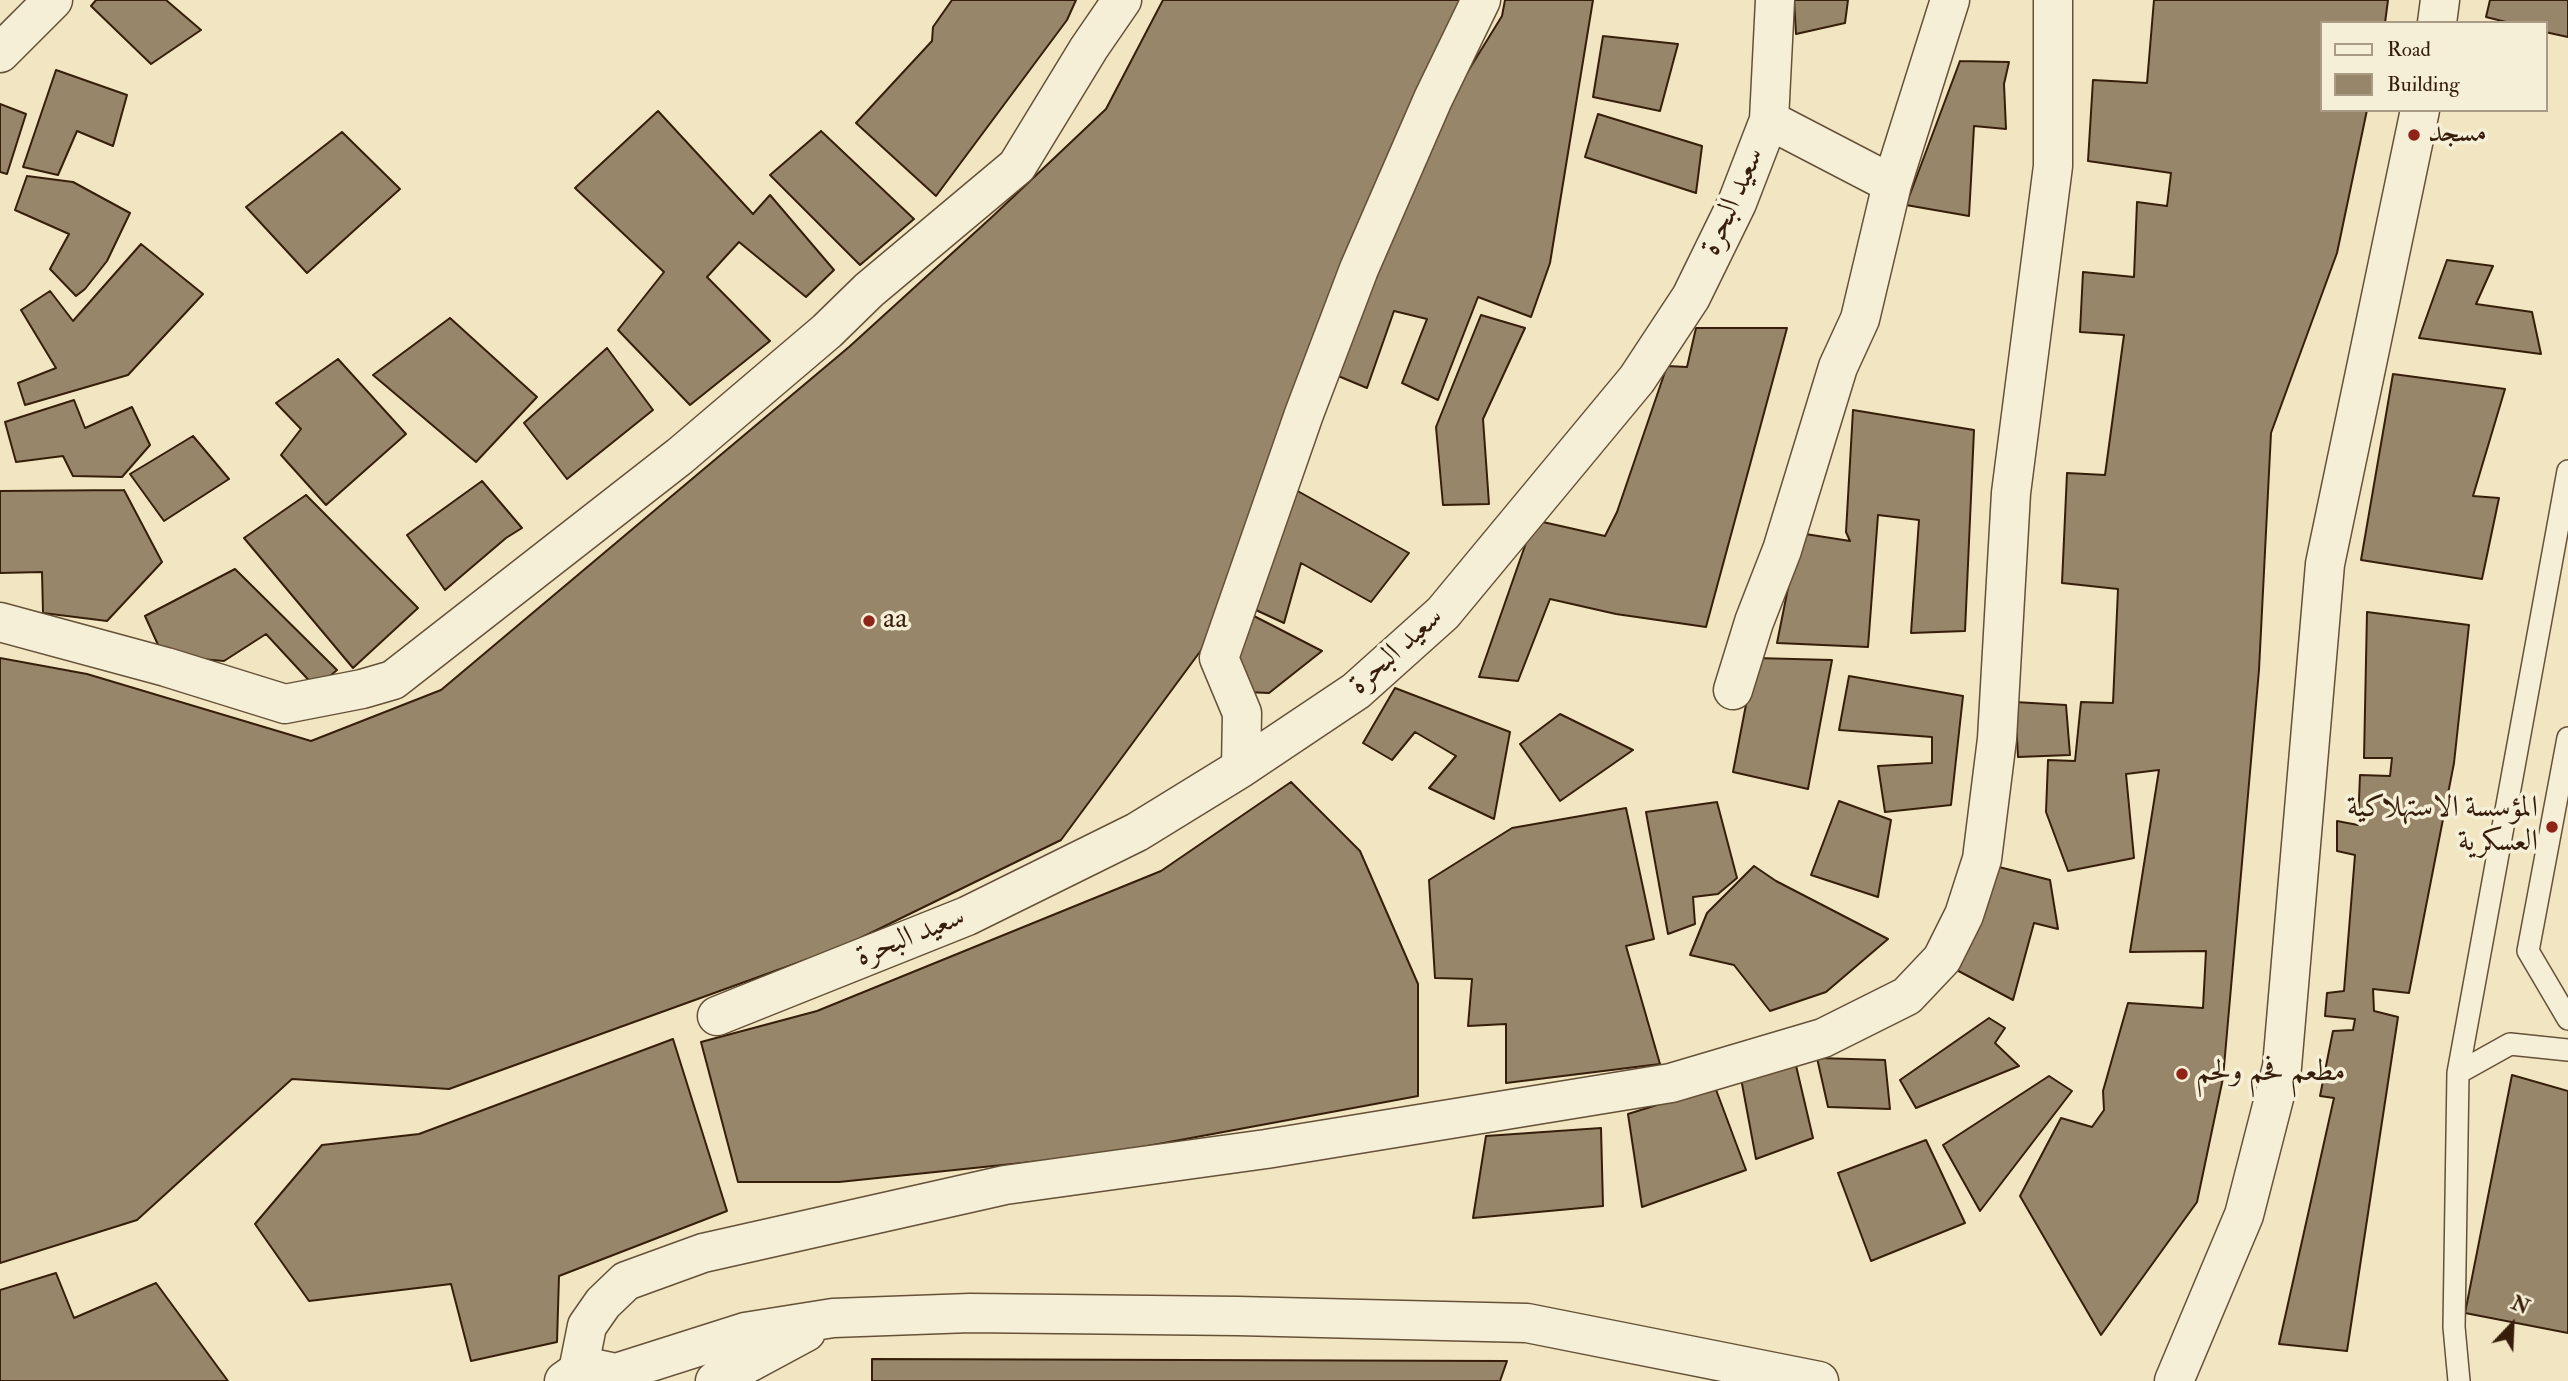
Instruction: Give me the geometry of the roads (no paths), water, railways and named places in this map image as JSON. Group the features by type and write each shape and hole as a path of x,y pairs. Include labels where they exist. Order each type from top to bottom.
{"street":[{"path":"0,53 52,0"},
{"path":"0,622 166,667 285,704 393,680 680,456 827,331 869,290 1017,166 1089,48 1122,0"},
{"path":"1241,768 1242,712 1219,658 1304,414 1359,269 1433,99 1481,0"},
{"name":"سعيد البحرة","path":"717,1016 967,916 1137,832 1241,768 1356,691 1443,613 1637,379 1691,297 1737,203 1769,120 1775,0"},
{"path":"1733,690 1754,622 1782,550 1838,367 1860,319 1892,184 1950,0"},
{"path":"571,1376 587,1326 603,1303 626,1281 703,1253 1005,1185 1266,1149 1671,1083 1823,1038 1907,996 1942,959 1964,915 1982,859 1997,739 2011,493 2053,166 2053,0"},
{"path":"2437,21 2440,0"},
{"path":"2174,1381 2244,1215 2282,1067 2325,564 2420,112"},
{"path":"1769,120 1892,184"},
{"path":"571,1376 597,1368 622,1377 745,1332 833,1318 970,1313 1238,1316 1527,1324 1819,1381"},
{"path":"715,1381 833,1318"}],"lane":[{"path":"2459,1381 2454,1327 2458,1073 2568,471"},
{"path":"2568,738 2528,951 2568,1019"},
{"path":"2458,1073 2510,1044 2568,1050"}],"place":[{"name":"مسجد","path":"2414,135"},
{"name":"aa","path":"869,621"},
{"name":"المؤسسة الاستهلاكية العسكرية","path":"2552,827"},
{"name":"مطعم فحم ولحم","path":"2182,1074"}]}
